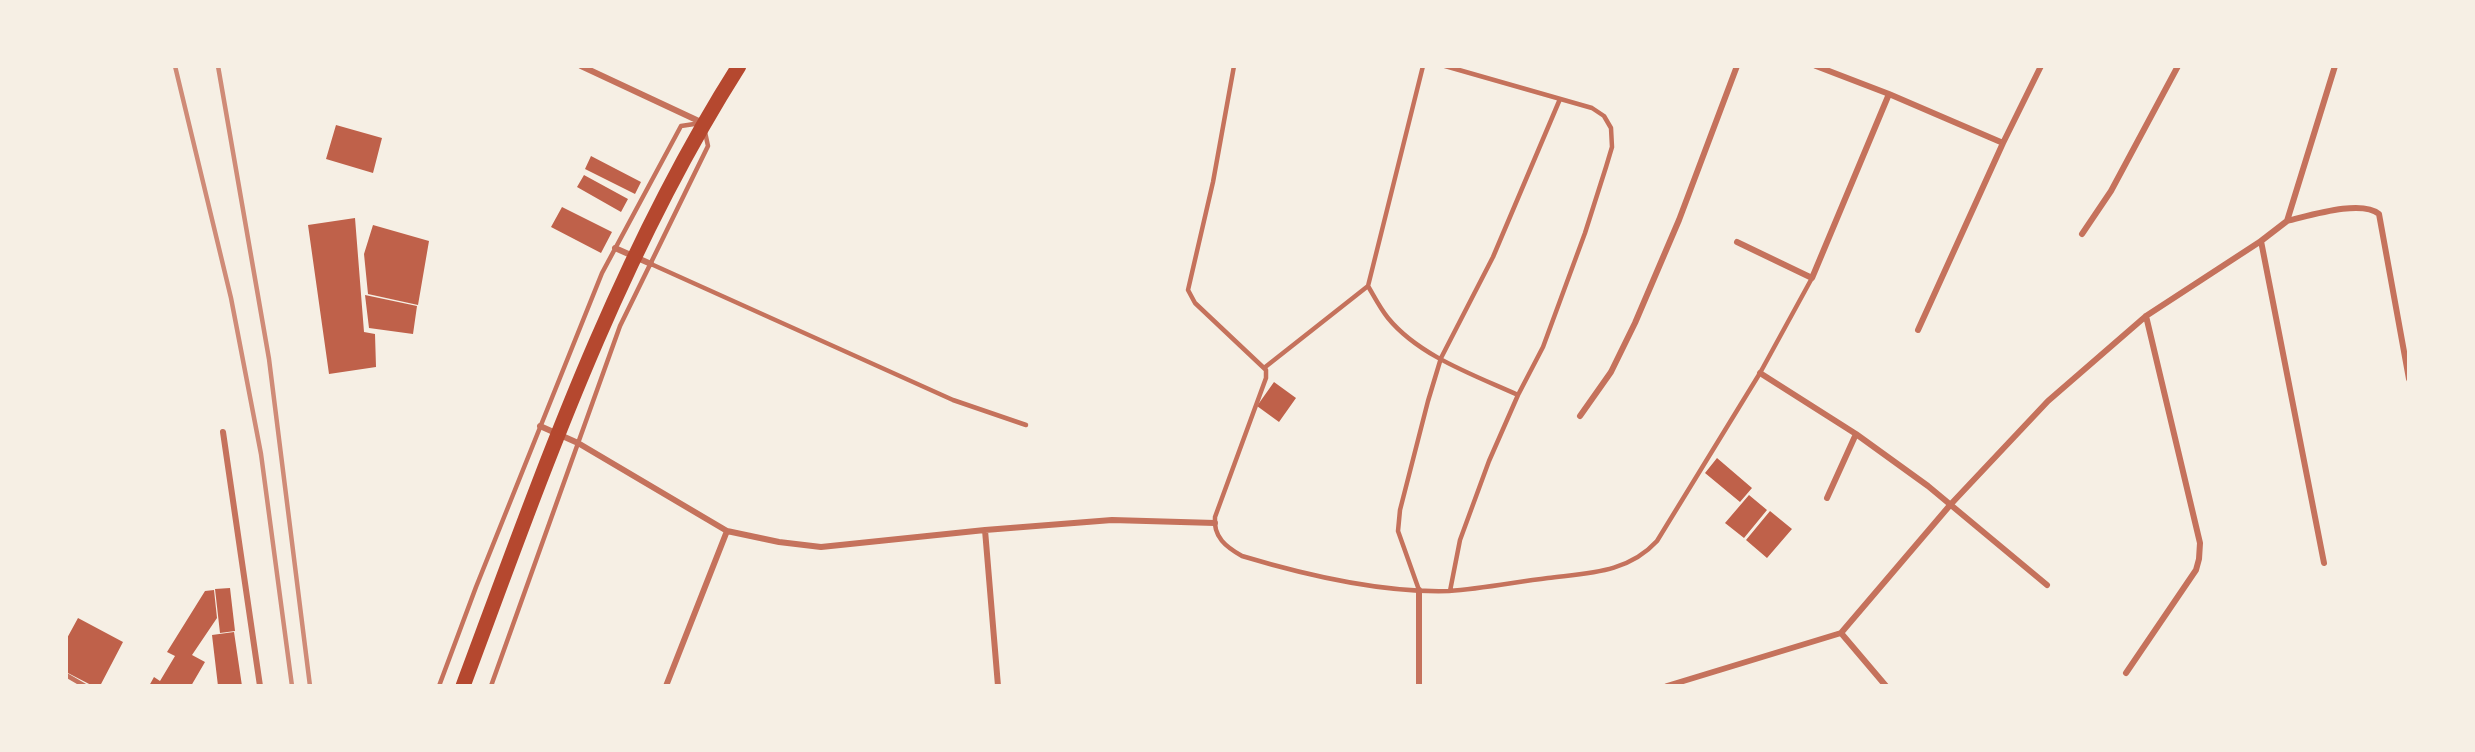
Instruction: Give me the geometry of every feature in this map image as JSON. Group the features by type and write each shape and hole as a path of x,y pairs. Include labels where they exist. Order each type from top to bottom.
{"main road":[{"path":"463,686 555,441 633,256 703,123 739,66"}],"street":[{"path":"581,66 703,123"},
{"path":"1580,416 1611,372 1635,323 1679,220 1737,66"},
{"path":"1816,66 1889,94 2003,143"},
{"path":"1918,330 2040,66"},
{"path":"2082,234 2111,191 2178,66"},
{"path":"2287,220 2335,66"},
{"path":"1737,242 1812,278 1889,94"},
{"path":"1667,686 1841,633 1951,504 2048,402 2146,316 2261,241 2287,220 2366,207 2379,214 2409,378"},
{"path":"2261,241 2324,563"},
{"path":"615,248 651,264"},
{"path":"2126,673 2188,583 2199,559 2199,543 2146,316"},
{"path":"1760,373 1856,434 1951,504 2047,585"},
{"path":"540,426 578,442 727,531 779,542 821,547 1112,520 1215,523"},
{"path":"223,432 260,686"},
{"path":"1827,498 1856,434"},
{"path":"985,530 998,686"},
{"path":"666,686 727,531"},
{"path":"1419,590 1419,686"},
{"path":"1841,633 1886,686"}],"lane":[{"path":"1234,66 1213,182 1188,290 1195,303 1264,368 1266,378 1214,528 1229,549 1242,556 1332,580 1419,590 1450,591 1612,570 1639,558 1657,542 1760,373 1812,278"},
{"path":"1264,368 1368,286 1423,66"},
{"path":"1445,66 1592,108 1605,116 1611,128 1612,147 1564,293 1543,347 1518,395 1489,461 1460,540 1450,591"},
{"path":"1419,590 1398,531 1400,510 1441,358 1493,256 1560,99"},
{"path":"439,686 602,273 681,126 703,123 708,146 620,326 491,686"},
{"path":"651,264 953,400 1026,425"},
{"path":"1368,286 1387,317 1410,340 1441,358 1518,395"},
{"path":"66,675 85,686"}],"building":[{"path":"336,125 382,138 373,173 326,159"},
{"path":"591,156 641,182 635,194 585,169"},
{"path":"584,175 628,199 621,212 577,187"},
{"path":"562,207 612,232 601,253 551,227"},
{"path":"355,218 364,332 375,334 376,367 329,374 308,225"},
{"path":"373,225 429,241 418,305 368,294 364,254"},
{"path":"365,295 417,306 413,334 369,328"},
{"path":"1274,382 1296,398 1279,422 1257,406"},
{"path":"1717,458 1752,488 1740,502 1705,473"},
{"path":"1749,495 1767,510 1744,538 1725,523"},
{"path":"1770,511 1792,529 1767,558 1746,540"},
{"path":"230,588 235,631 220,633 215,589"},
{"path":"214,590 217,618 192,655 205,662 191,686 149,686 154,677 160,681 175,656 167,652 205,591"},
{"path":"78,618 123,642 100,686 93,686 66,672 66,640"},
{"path":"234,632 242,686 218,686 212,635"}],"railway":[{"path":"175,66 231,298 261,454 292,686"},
{"path":"218,66 269,359 310,686"}]}
